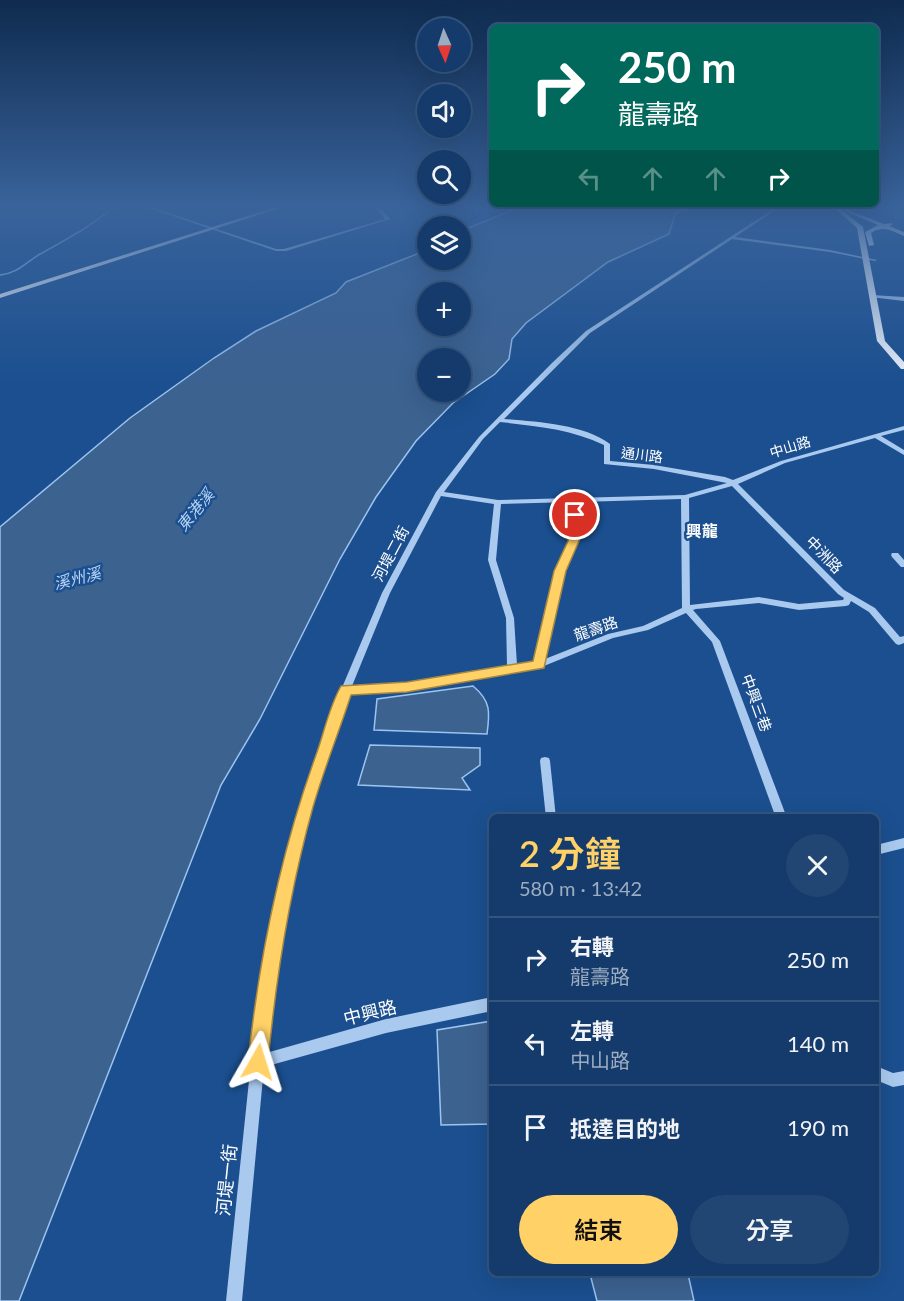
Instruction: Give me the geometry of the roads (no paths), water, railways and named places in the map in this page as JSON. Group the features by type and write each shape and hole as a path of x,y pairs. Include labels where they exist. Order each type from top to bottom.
{"main road":[{"path":"0,296 93,267"},
{"path":"872,267 880,341 904,367"},
{"path":"878,278 876,296 886,337 891,348 904,362"}],"street":[{"name":"河堤二街","path":"258,1062 264,1004 285,887 306,806 346,690 386,593 439,494 481,438 588,332 687,267"},
{"path":"876,296 904,299"},
{"name":"通川路","path":"499,420 571,429 585,433 607,444 606,463 654,467 725,479 733,483"},
{"name":"中山路","path":"439,494 498,502 576,502 685,497 733,483 783,462 904,428"},
{"path":"876,436 904,453"},
{"name":"中洲路","path":"733,483 841,592 872,610 901,640"},
{"path":"685,497 686,608"},
{"path":"498,502 492,560 510,618 512,667 509,671"},
{"path":"539,665 560,571 573,541 576,502"},
{"path":"895,555 904,565"},
{"name":"龍壽路","path":"346,690 407,687 539,665 611,636 645,628 686,608 759,600 799,607 846,603 849,597"},
{"name":"中興三巷","path":"686,608 716,641 781,814"},
{"path":"545,761 552,814"},
{"path":"879,849 904,843"},
{"name":"中興路","path":"258,1062 386,1026 489,1005"},
{"name":"河堤一街","path":"234,1301 258,1062"},
{"path":"879,1076 892,1080 904,1078"}],"water":[{"path":"385,267 417,267 417,270 471,270 471,267 602,267 526,323 512,339 509,359 495,374 471,391 471,348 417,348 417,402 454,402 416,441 376,497 340,559 260,719 221,785 19,1301 0,1301 0,527 130,418 214,358 256,331 336,293 346,282"},
{"path":"473,686 479,691 488,707 487,734 374,730 377,699"},
{"path":"370,745 480,748 480,765 462,778 470,790 358,785"},
{"path":"489,1021 489,1124 441,1125 437,1030"},
{"path":"591,1276 688,1276 694,1301 597,1301"}],"waterway":[{"path":"0,275 21,267"}],"district":[{"name":"興龍","path":"702,531"}],"water label":[{"name":"東港溪","path":"195,510"},
{"name":"溪州溪","path":"77,578"}]}
